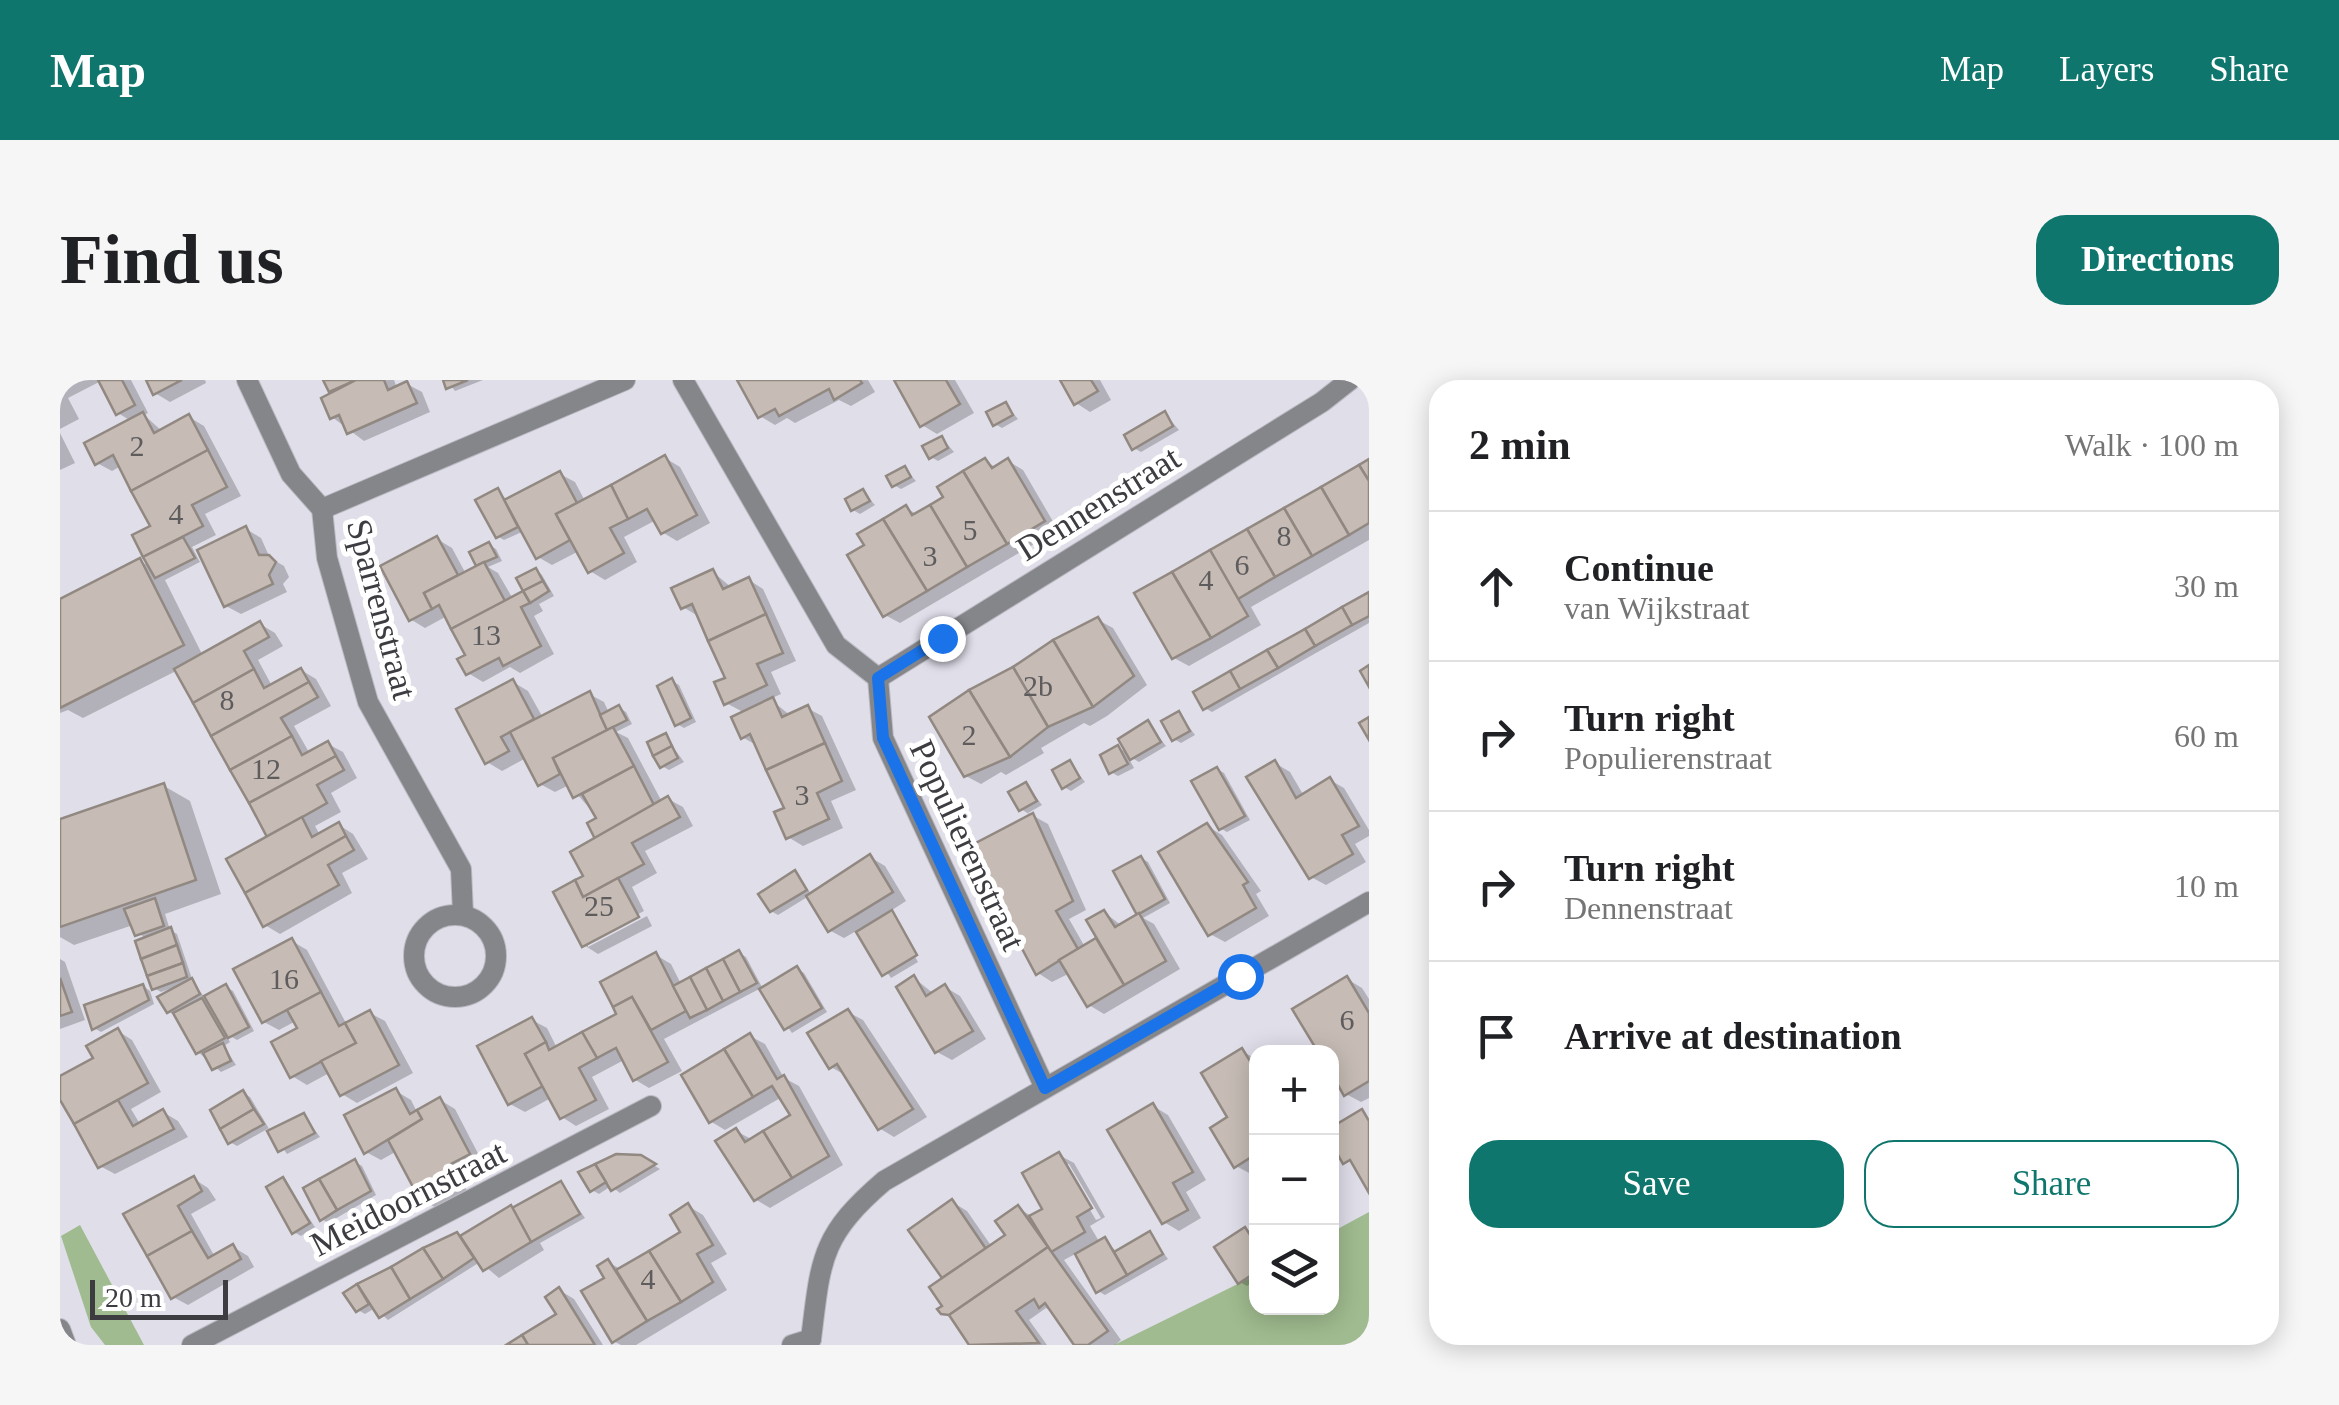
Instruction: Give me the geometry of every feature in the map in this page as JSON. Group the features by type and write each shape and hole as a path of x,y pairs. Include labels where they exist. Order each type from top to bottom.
{"street":[{"name":"Sparrenstraat","path":"247,380 291,474 322,510 328,558 368,702 460,869 463,914"},
{"path":"322,510 626,380"},
{"path":"682,380 836,645 878,678"},
{"name":"Dennenstraat","path":"878,678 1322,402 1350,380"},
{"name":"Populierenstraat","path":"878,678 883,738 1045,1088"},
{"path":"810,1343 822,1258 845,1215 884,1181 1369,902"},
{"path":"463,914 484,926 496,947 495,970 480,990 458,998 434,992 418,975 414,952 422,931 440,916 463,914"},
{"name":"Meidoornstraat","path":"192,1345 651,1106"},
{"path":"60,1329 66,1345"}],"green space":[{"path":"1369,1212 1369,1345 1114,1345 1249,1278 1249,1315 1339,1315 1339,1228"},
{"path":"80,1225 144,1345 105,1345 91,1327 61,1236"}],"building":[{"path":"98,380 122,380 135,405 116,415"},
{"path":"146,380 182,380 153,395"},
{"path":"323,380 356,380 329,392"},
{"path":"356,380 384,380 388,390 407,381 417,403 347,434 339,415 330,419 321,398"},
{"path":"443,380 468,380 446,389"},
{"path":"737,380 862,383 834,400 829,389 779,416 775,409 758,418"},
{"path":"894,380 946,380 960,404 920,427"},
{"path":"1060,380 1091,380 1098,391 1074,405"},
{"path":"1006,402 1013,415 993,426 986,412"},
{"path":"1165,411 1173,426 1132,450 1124,435"},
{"path":"143,412 154,433 189,414 208,450 131,491 113,455 95,465 84,443"},
{"path":"942,436 948,448 929,459 922,446"},
{"path":"208,450 227,487 192,505 203,526 143,557 132,535 150,526 131,491"},
{"path":"665,455 697,515 661,534 647,509 628,519 611,485"},
{"path":"985,458 992,468 1008,458 1045,521 1007,544 963,471"},
{"path":"1369,459 1369,481 1359,465"},
{"path":"1359,465 1369,481 1369,523 1349,535 1321,487"},
{"path":"905,466 911,477 892,487 886,476"},
{"path":"560,471 577,503 556,514 570,540 536,559 504,500"},
{"path":"963,471 1007,544 967,567 930,505 943,497 937,487"},
{"path":"611,485 628,519 610,528 624,553 588,573 556,514"},
{"path":"1321,487 1349,535 1312,556 1284,508"},
{"path":"498,488 518,527 496,538 475,500"},
{"path":"863,489 870,501 851,511 845,499"},
{"path":"906,505 912,515 930,505 967,567 927,591 883,519"},
{"path":"1284,508 1312,556 1275,577 1247,529"},
{"path":"883,519 927,591 883,617 847,555 864,545 857,534"},
{"path":"246,526 259,555 269,555 276,562 269,575 273,584 224,607 197,550"},
{"path":"1247,529 1275,577 1238,599 1210,550"},
{"path":"437,536 458,575 424,593 432,609 409,621 380,566"},
{"path":"183,537 195,558 155,578 143,557"},
{"path":"489,542 497,557 476,566 469,552"},
{"path":"1210,550 1248,616 1211,638 1172,572"},
{"path":"140,558 184,645 60,708 60,599"},
{"path":"484,562 505,601 451,629 439,605 432,609 424,593"},
{"path":"536,568 543,581 523,591 516,578"},
{"path":"713,569 723,589 749,577 766,614 708,641 692,604 681,609 671,588"},
{"path":"1172,572 1211,638 1172,659 1134,593"},
{"path":"543,581 549,591 530,603 523,591"},
{"path":"523,591 530,603 521,607 541,646 503,666 499,658 466,675 457,659 465,655 451,629"},
{"path":"1369,592 1369,616 1352,625 1342,607"},
{"path":"1342,607 1352,625 1315,646 1305,629"},
{"path":"766,614 783,653 757,664 767,685 724,705 714,682 725,678 708,641"},
{"path":"1098,617 1134,676 1093,707 1053,640"},
{"path":"260,621 269,637 244,651 254,669 193,703 174,669"},
{"path":"1305,629 1315,646 1278,668 1267,650"},
{"path":"1053,640 1093,707 1048,727 1013,667"},
{"path":"1267,650 1278,668 1240,689 1230,671"},
{"path":"1369,665 1369,687 1360,671"},
{"path":"1013,667 1048,727 1010,757 969,690"},
{"path":"301,668 309,682 211,736 193,703 254,669 264,688"},
{"path":"1230,671 1240,689 1203,710 1193,692"},
{"path":"672,678 691,718 675,726 657,686"},
{"path":"513,679 534,719 501,737 509,751 485,764 456,709"},
{"path":"309,682 318,697 281,718 292,736 230,770 211,736"},
{"path":"969,690 1010,757 964,777 929,717"},
{"path":"590,691 607,730 553,758 560,774 538,786 510,732"},
{"path":"773,697 782,717 808,705 825,743 766,770 750,734 741,739 731,717"},
{"path":"619,705 627,720 607,730 600,715"},
{"path":"1179,711 1190,731 1172,741 1161,721"},
{"path":"1369,717 1369,740 1359,723"},
{"path":"1148,720 1161,742 1130,760 1118,739"},
{"path":"613,727 634,766 573,798 553,758"},
{"path":"666,733 672,746 653,756 647,742"},
{"path":"292,736 302,755 328,741 336,756 249,803 230,770"},
{"path":"825,743 842,781 817,793 829,819 786,839 774,812 784,808 766,770"},
{"path":"1118,745 1128,764 1109,774 1100,755"},
{"path":"672,746 678,758 660,768 653,756"},
{"path":"336,756 344,770 317,785 327,803 267,837 249,803"},
{"path":"1070,760 1080,778 1062,789 1052,770"},
{"path":"1275,760 1296,798 1330,777 1359,826 1342,835 1353,854 1309,879 1246,777"},
{"path":"634,766 655,807 595,839 587,823 596,818 582,794"},
{"path":"1217,767 1245,816 1219,830 1191,781"},
{"path":"1026,782 1037,801 1019,811 1008,792"},
{"path":"164,783 196,880 60,927 60,819"},
{"path":"668,796 680,817 632,843 644,864 583,897 575,880 583,876 570,852"},
{"path":"1033,813 1073,901 1056,911 1078,949 1036,975 968,847"},
{"path":"302,817 312,837 339,822 346,836 245,893 226,859"},
{"path":"1207,823 1248,882 1243,885 1256,908 1208,936 1158,852"},
{"path":"346,836 354,850 328,865 339,885 263,927 245,893"},
{"path":"870,854 893,892 828,932 806,896"},
{"path":"1141,856 1165,899 1137,915 1113,871"},
{"path":"795,870 807,890 770,912 758,894"},
{"path":"618,878 639,917 582,947 553,892 575,880 583,897"},
{"path":"155,898 164,926 135,936 124,909"},
{"path":"892,910 917,955 882,976 856,932"},
{"path":"1104,910 1115,927 1139,913 1166,961 1124,985 1086,920"},
{"path":"171,927 177,945 141,959 135,941"},
{"path":"292,938 321,992 262,1023 233,969"},
{"path":"1096,938 1124,985 1087,1007 1059,960"},
{"path":"177,945 183,963 147,976 141,959"},
{"path":"739,950 757,983 740,992 723,959"},
{"path":"656,952 686,1011 651,1030 632,997 613,1007 600,982"},
{"path":"723,959 740,992 723,1001 706,968"},
{"path":"183,963 187,977 152,990 147,976"},
{"path":"797,966 822,1008 784,1030 759,989"},
{"path":"706,968 723,1001 707,1010 690,977"},
{"path":"914,975 926,996 945,984 973,1031 935,1053 896,987"},
{"path":"1347,976 1369,1013 1369,1081 1344,1096 1339,1087 1339,1045 1314,1045 1292,1009"},
{"path":"690,977 707,1010 690,1018 673,986"},
{"path":"60,978 72,1012 60,1016"},
{"path":"192,978 200,994 167,1013 157,997"},
{"path":"143,984 149,1000 92,1030 84,1005"},
{"path":"226,984 249,1027 228,1038 204,996"},
{"path":"321,992 339,1026 345,1023 356,1043 290,1078 271,1042 297,1028 287,1010"},
{"path":"632,997 668,1062 633,1081 616,1048 597,1058 582,1032 616,1014 613,1007"},
{"path":"202,998 225,1038 196,1054 173,1013"},
{"path":"848,1009 913,1109 878,1130 837,1064 829,1069 807,1033"},
{"path":"370,1010 399,1065 340,1096 321,1061 356,1043 345,1023"},
{"path":"532,1017 546,1042 525,1054 543,1086 508,1105 477,1046"},
{"path":"118,1028 148,1083 74,1124 60,1100 60,1076 93,1058 86,1046"},
{"path":"582,1032 597,1058 579,1068 596,1100 560,1119 525,1054 546,1042 549,1050"},
{"path":"750,1033 777,1079 784,1075 829,1156 792,1178 763,1131 790,1115 772,1086 753,1097 724,1049"},
{"path":"223,1043 231,1061 212,1070 203,1053"},
{"path":"1242,1048 1249,1060 1249,1158 1234,1168 1210,1128 1227,1117 1201,1073"},
{"path":"724,1049 753,1097 709,1123 681,1075"},
{"path":"396,1088 410,1114 417,1110 422,1119 364,1154 344,1115"},
{"path":"243,1090 254,1109 220,1129 210,1110"},
{"path":"440,1097 470,1154 445,1167 455,1184 421,1202 388,1140 422,1119 417,1110"},
{"path":"118,1100 133,1126 163,1109 174,1129 98,1168 74,1124"},
{"path":"1153,1103 1193,1172 1173,1183 1188,1210 1162,1224 1107,1130"},
{"path":"254,1109 264,1124 228,1144 220,1129"},
{"path":"1362,1109 1369,1121 1369,1193 1350,1160 1343,1164 1339,1157 1339,1123"},
{"path":"304,1113 315,1133 278,1152 267,1131"},
{"path":"736,1128 745,1142 763,1131 792,1178 754,1201 715,1141"},
{"path":"1059,1152 1092,1208 1077,1217 1085,1232 1051,1252 1029,1216 1042,1209 1022,1173"},
{"path":"616,1154 641,1155 656,1164 611,1191 595,1164"},
{"path":"355,1159 371,1191 337,1210 319,1179"},
{"path":"595,1164 606,1182 590,1192 578,1172"},
{"path":"194,1176 202,1191 178,1206 192,1231 147,1256 123,1214"},
{"path":"283,1177 310,1223 292,1234 266,1187"},
{"path":"319,1179 337,1210 320,1221 303,1188"},
{"path":"561,1181 580,1214 531,1242 512,1208"},
{"path":"952,1199 986,1249 942,1278 908,1230"},
{"path":"688,1203 713,1245 697,1254 713,1282 681,1302 649,1251 680,1232 670,1215"},
{"path":"511,1205 531,1242 483,1271 460,1236"},
{"path":"1018,1205 1048,1247 949,1315 941,1314 937,1309 942,1306 929,1287 1005,1235 995,1221"},
{"path":"1245,1227 1249,1233 1249,1277 1238,1284 1214,1247"},
{"path":"192,1231 208,1258 233,1244 241,1259 171,1299 147,1256"},
{"path":"1150,1231 1163,1254 1127,1275 1114,1252"},
{"path":"457,1232 474,1258 443,1279 423,1248"},
{"path":"1105,1237 1127,1275 1096,1293 1075,1254"},
{"path":"1048,1247 1108,1331 1088,1345 1074,1345 1045,1303 1039,1308 1034,1299 1016,1311 1039,1343 969,1345 949,1315"},
{"path":"423,1248 443,1279 410,1299 391,1267"},
{"path":"649,1251 681,1302 647,1321 616,1270"},
{"path":"608,1259 647,1321 612,1343 581,1291 604,1278 597,1266"},
{"path":"391,1267 410,1299 379,1318 357,1284"},
{"path":"357,1284 369,1304 356,1312 343,1293"},
{"path":"559,1287 595,1345 528,1345 522,1335 556,1314 545,1297"},
{"path":"522,1335 528,1345 506,1345"}],"route":[{"path":"942,638 878,678 883,738 1045,1088 1240,976"}]}
